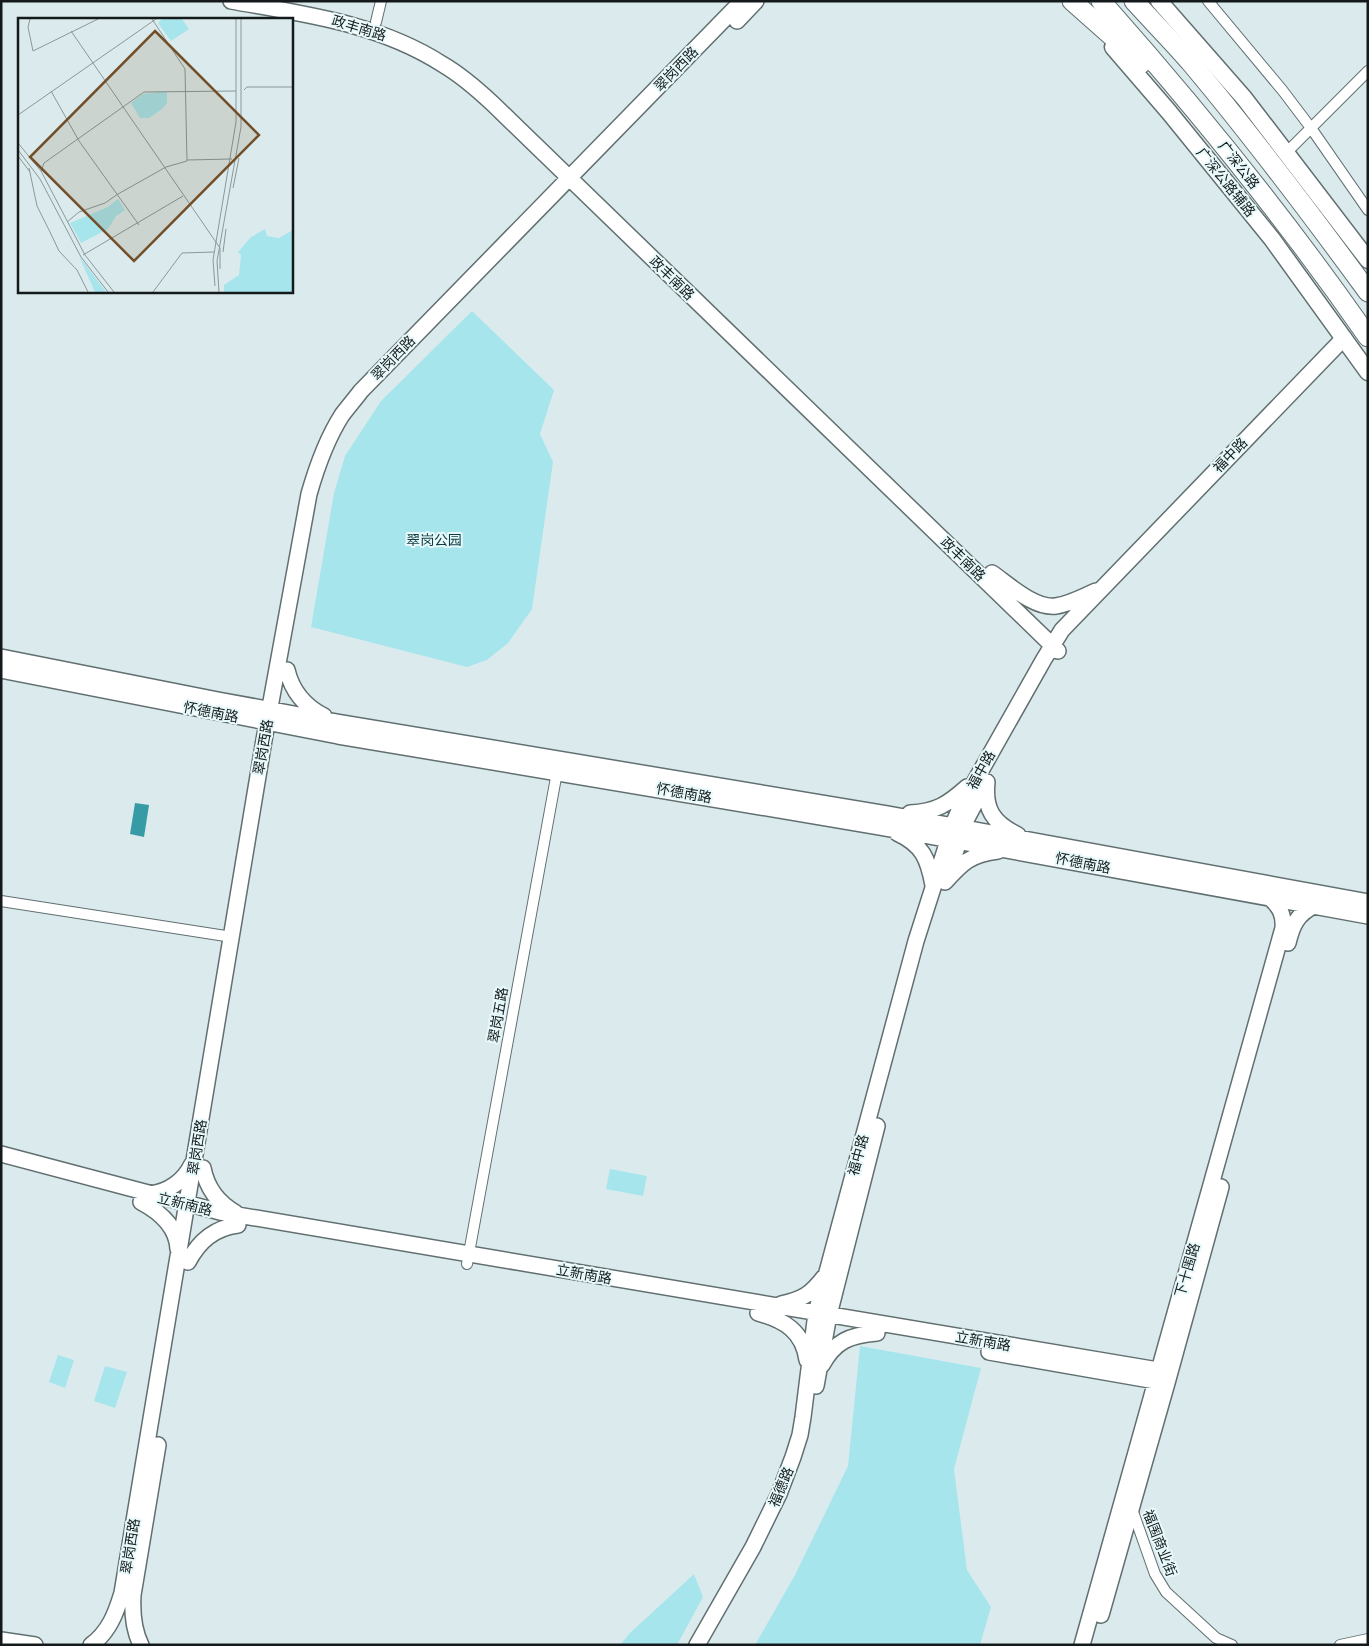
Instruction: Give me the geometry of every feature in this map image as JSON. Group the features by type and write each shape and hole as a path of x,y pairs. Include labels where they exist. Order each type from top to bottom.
{"highway":[{"path":"1071,1 1197,112"},
{"name":"广深公路","path":"1101,1 1197,112 1300,243 1368,337"},
{"name":"广深公路","path":"1134,1 1190,62 1288,185 1368,292"},
{"path":"1152,1 1190,62"}],"main road":[{"name":"政丰南路","path":"231,1 338,21 381,34 418,50 441,63 473,86 576,178 992,573 1058,644"},
{"name":"政丰南路","path":"287,1 334,10 376,22 422,42 461,64 957,553 1058,644"},
{"name":"翠岗西路","path":"199,1163 232,937 273,717 287,670 322,489 328,465 339,440 368,398 742,1"},
{"name":"翠岗西路","path":"92,1645 111,1624 122,1593 183,1258 309,494 318,462 342,415 361,391 756,1"},
{"name":"广深公路辅路","path":"1071,1 1130,65 1220,174 1272,239 1368,372"},
{"path":"1159,1 1244,98 1368,260"},
{"name":"福中路","path":"982,780 1058,644 1067,624 1346,341"},
{"name":"福中路","path":"822,1319 830,1259 916,941 939,884 956,833 971,810 982,780 1026,690 1058,644 1346,341"},
{"path":"957,553 965,570 1022,623 1035,641 1038,649 1035,665 1026,690"},
{"path":"992,573 1036,603 1048,606 1056,606 1100,590"},
{"name":"怀德南路","path":"1,657 273,717 337,722 956,833 1033,840 1368,902"},
{"name":"怀德南路","path":"1,670 273,717 557,772 883,820"},
{"path":"287,670 290,684 299,698 309,707 337,722"},
{"path":"883,820 934,810 944,806 982,780 989,809 993,816 1005,828 1033,840"},
{"path":"883,820 919,846 939,884 972,857 986,852 1018,851"},
{"name":"怀德南路","path":"956,833 1018,851 1368,916"},
{"name":"福中路","path":"822,1319 837,1283 939,884"},
{"name":"下十围路","path":"1092,1645 1132,1509 1163,1377 1283,928 1282,912 1270,898"},
{"name":"下十围路","path":"1082,1645 1163,1377 1291,930 1299,916 1305,910 1314,906"},
{"name":"立新南路","path":"1,1154 145,1198"},
{"path":"199,1163 214,1195 240,1221 208,1236 193,1252 183,1258 169,1224 152,1208 145,1198 176,1184 190,1168 199,1163"},
{"name":"立新南路","path":"1,1164 240,1221 761,1308 822,1319 877,1333 1163,1377"},
{"name":"翠岗西路","path":"141,1645 134,1628 133,1595 183,1258"},
{"path":"761,1308 798,1300 813,1290 824,1277 830,1259"},
{"path":"837,1283 840,1303 854,1317 863,1320"},
{"path":"761,1308 791,1327 801,1341 814,1373 830,1352 839,1344 861,1334 877,1333"},
{"name":"立新南路","path":"822,1319 863,1320 1163,1377"},
{"name":"福德路","path":"706,1645 757,1557 792,1488 809,1439 814,1373 822,1319"},
{"name":"福德路","path":"697,1645 753,1547 779,1494 800,1435 814,1373"},
{"path":"1,1640 36,1645"}],"street":[{"path":"376,22 381,1"},
{"path":"1208,1 1283,91 1368,210"},
{"path":"1287,152 1368,71"},
{"name":"翠岗五路","path":"468,1259 557,772"},
{"path":"1,901 232,937"},
{"name":"福围商业街","path":"1132,1509 1155,1574 1166,1592 1216,1638 1232,1645"},
{"path":"1340,1645 1368,1639"}],"green space":[{"name":"翠岗公园","path":"472,311 554,390 540,434 553,462 532,609 508,643 487,660 467,667 311,627 334,493 345,456 381,401"},
{"path":"610,1169 647,1176 643,1196 606,1189"},
{"path":"860,1346 981,1368 954,1469 967,1570 991,1607 980,1645 755,1645 795,1575 848,1466"},
{"path":"58,1355 74,1360 65,1388 49,1382"},
{"path":"105,1366 127,1372 115,1408 94,1401"},
{"path":"694,1574 703,1597 677,1645 620,1645 630,1633"}],"shaded area":[{"path":"135,803 149,805 144,837 130,834"}]}
